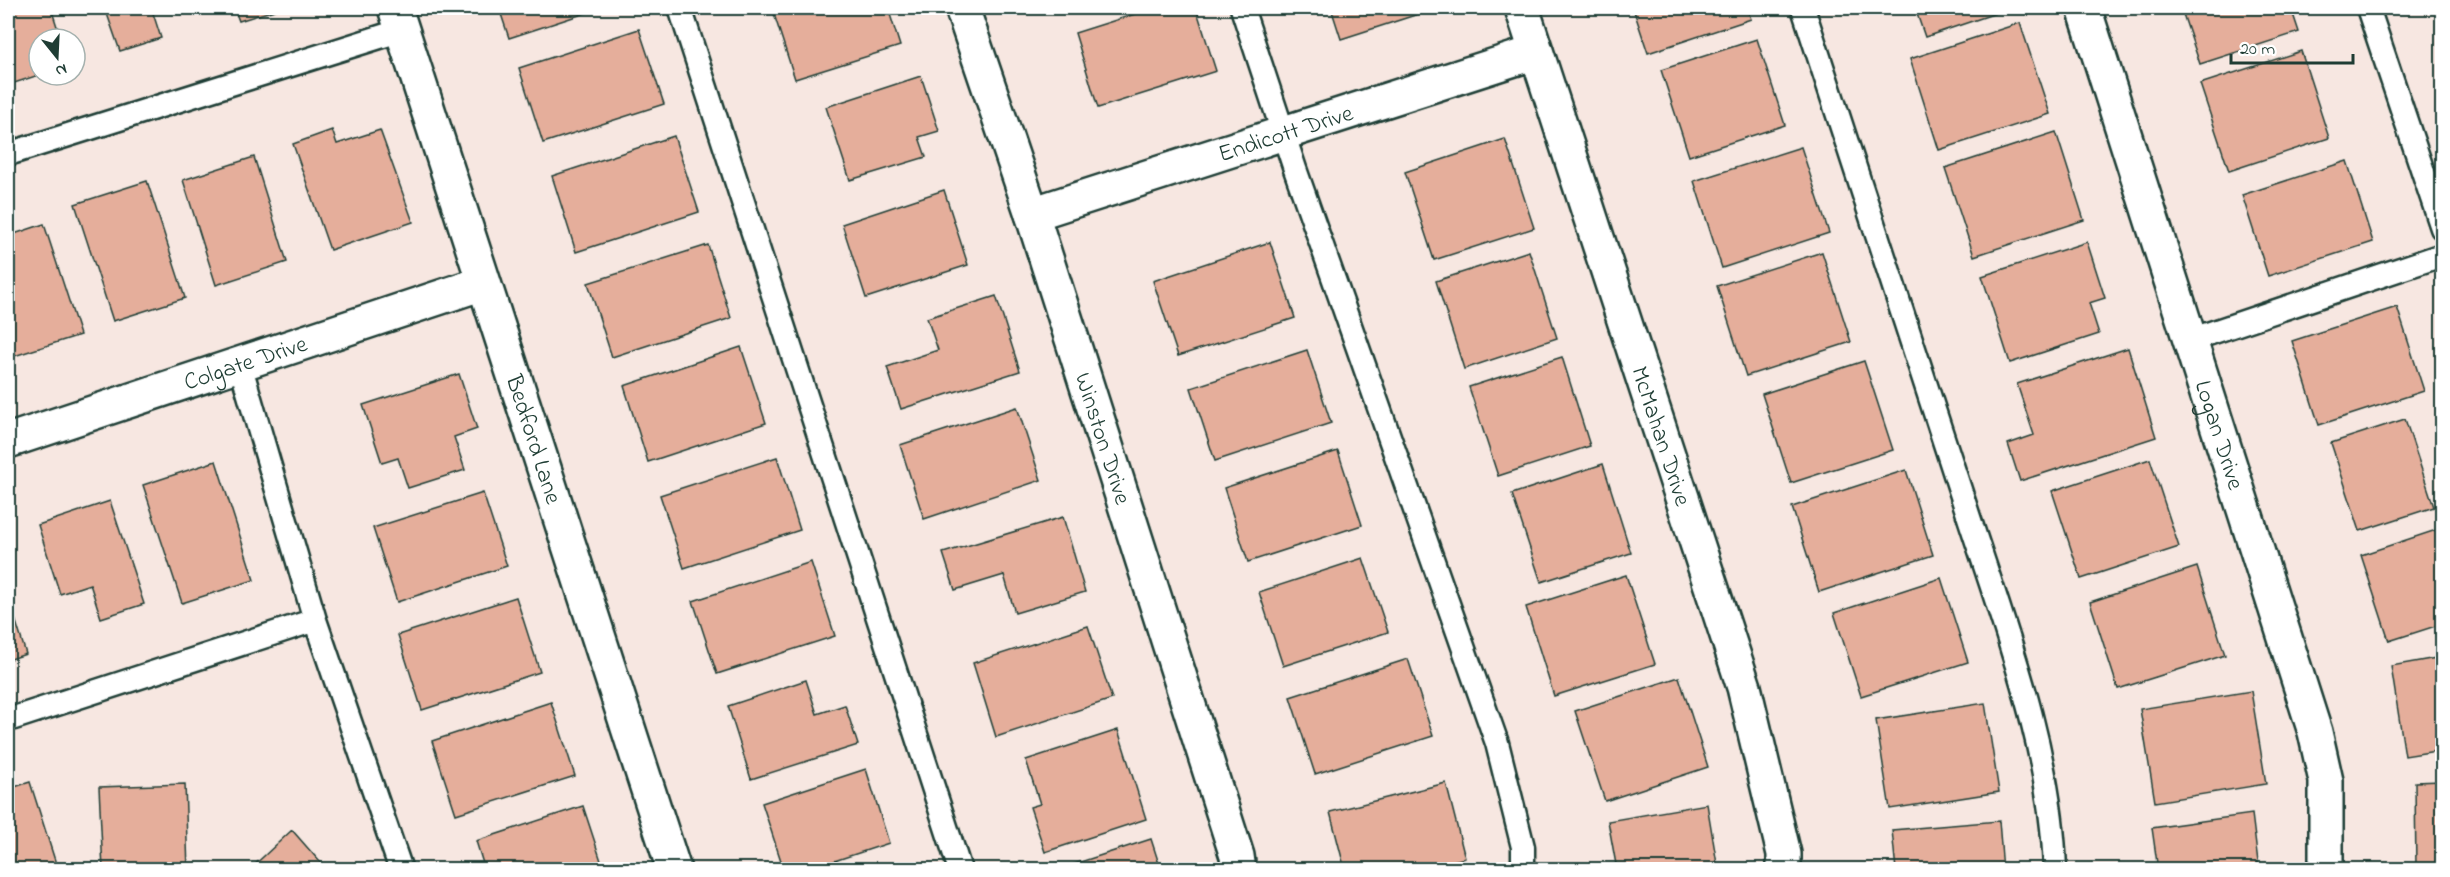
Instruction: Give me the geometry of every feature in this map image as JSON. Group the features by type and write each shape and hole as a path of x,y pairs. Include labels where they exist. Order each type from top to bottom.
{"street":[{"name":"Winston Drive","path":"962,8 1032,214 1233,845 1239,870"},
{"name":"McMahan Drive","path":"1522,8 1744,687 1784,854 1784,870"},
{"name":"Logan Drive","path":"2084,8 2315,732 2326,781 2326,870"},
{"name":"Bedford Lane","path":"398,19 674,870"},
{"name":"Endicott Drive","path":"1032,214 1536,52"},
{"name":"Colgate Drive","path":"8,441 483,283"}],"lane":[{"path":"680,8 960,870"},
{"path":"1242,8 1282,133 1497,743 1523,847 1523,870"},
{"path":"1803,8 2009,641 2043,763 2054,838 2055,870"},
{"path":"2368,8 2428,180 2442,228"},
{"path":"8,154 398,19"},
{"path":"2190,340 2442,255"},
{"path":"240,364 315,620 401,870"},
{"path":"8,720 315,620"}],"building":[{"path":"8,8 51,8 57,27 27,27 27,79 8,85"},
{"path":"105,8 159,8 152,10 161,38 120,51"},
{"path":"234,8 281,8 239,21"},
{"path":"499,8 601,8 509,38"},
{"path":"772,8 888,8 900,46 795,79"},
{"path":"1154,8 1196,8 1216,71 1098,108 1075,33"},
{"path":"1331,8 1437,8 1341,39"},
{"path":"1633,8 1747,8 1751,19 1648,53"},
{"path":"1915,8 2011,8 1925,37"},
{"path":"2181,8 2291,8 2299,32 2200,64"},
{"path":"2020,23 2050,114 1939,150 1910,59"},
{"path":"639,29 664,104 543,143 519,68"},
{"path":"1757,39 1785,125 1689,156 1661,70"},
{"path":"2301,51 2329,138 2229,171 2200,84"},
{"path":"921,76 939,131 919,137 926,157 850,180 826,107"},
{"path":"332,130 337,144 380,130 413,222 330,250 293,144"},
{"path":"2056,132 2084,220 1974,256 1945,168"},
{"path":"674,136 699,212 576,252 552,176"},
{"path":"1505,139 1534,228 1434,260 1405,172"},
{"path":"1801,147 1829,233 1722,268 1694,181"},
{"path":"254,157 287,262 216,285 183,180"},
{"path":"2347,161 2373,242 2268,276 2242,195"},
{"path":"147,181 185,298 113,321 75,204"},
{"path":"944,190 968,265 866,298 842,224"},
{"path":"44,224 80,335 8,358 8,236"},
{"path":"1270,242 1295,318 1178,356 1153,281"},
{"path":"2087,242 2105,298 2089,303 2099,334 2010,363 1982,276"},
{"path":"708,245 731,318 612,357 588,283"},
{"path":"1529,251 1557,338 1464,369 1436,281"},
{"path":"1822,252 1851,342 1746,376 1717,286"},
{"path":"996,296 1020,371 901,409 887,367 938,350 927,318"},
{"path":"2397,307 2424,391 2319,425 2292,341"},
{"path":"741,347 766,423 648,462 624,386"},
{"path":"2128,348 2156,437 2020,481 2008,444 2034,435 2017,384"},
{"path":"1307,350 1331,423 1215,461 1191,388"},
{"path":"1562,357 1590,446 1498,476 1469,387"},
{"path":"1864,361 1893,450 1791,483 1762,394"},
{"path":"459,374 477,429 454,437 465,470 408,488 398,458 382,463 363,405"},
{"path":"1017,407 1041,480 924,519 900,445"},
{"path":"2405,419 2434,507 2360,531 2331,443"},
{"path":"1338,451 1362,525 1248,562 1224,488"},
{"path":"777,457 800,530 684,568 660,495"},
{"path":"2150,459 2179,547 2081,579 2052,491"},
{"path":"216,461 254,580 182,603 143,485"},
{"path":"1603,464 1631,553 1541,582 1512,494"},
{"path":"1906,470 1933,555 1819,592 1792,507"},
{"path":"483,493 507,566 397,602 373,528"},
{"path":"110,501 144,604 101,618 90,584 60,594 38,525"},
{"path":"1063,517 1085,592 1015,613 1004,575 955,590 943,553"},
{"path":"2442,528 2442,624 2389,641 2361,555"},
{"path":"1363,558 1388,632 1283,666 1259,592"},
{"path":"811,562 835,636 717,674 693,601"},
{"path":"2197,567 2225,655 2118,689 2090,602"},
{"path":"1626,575 1655,664 1554,696 1526,607"},
{"path":"1941,578 1968,662 1861,696 1834,613"},
{"path":"8,596 26,654 8,660"},
{"path":"516,597 540,672 422,710 398,635"},
{"path":"1088,626 1112,699 996,737 973,663"},
{"path":"2442,657 2442,750 2405,756 2391,666"},
{"path":"1408,659 1433,736 1315,774 1290,697"},
{"path":"1679,677 1708,767 1605,801 1575,711"},
{"path":"806,680 817,714 845,705 858,745 751,779 728,706"},
{"path":"2251,691 2266,784 2155,802 2140,709"},
{"path":"551,702 575,776 456,814 432,741"},
{"path":"1985,703 1999,792 1890,809 1876,720"},
{"path":"1118,730 1146,819 1045,852 1030,807 1040,804 1026,760"},
{"path":"866,769 889,843 807,870 784,870 762,803"},
{"path":"2442,781 2442,870 2416,870 2415,782"},
{"path":"30,782 58,870 8,870 8,789"},
{"path":"1446,783 1465,858 1418,870 1345,870 1330,812"},
{"path":"185,784 188,870 103,870 99,787"},
{"path":"1707,804 1718,870 1617,870 1608,821"},
{"path":"583,806 604,870 485,870 476,841"},
{"path":"2252,814 2259,870 2158,870 2152,828"},
{"path":"1999,821 2003,870 1896,870 1892,830"},
{"path":"292,830 327,870 249,870"},
{"path":"1151,839 1161,870 1056,870"}]}
